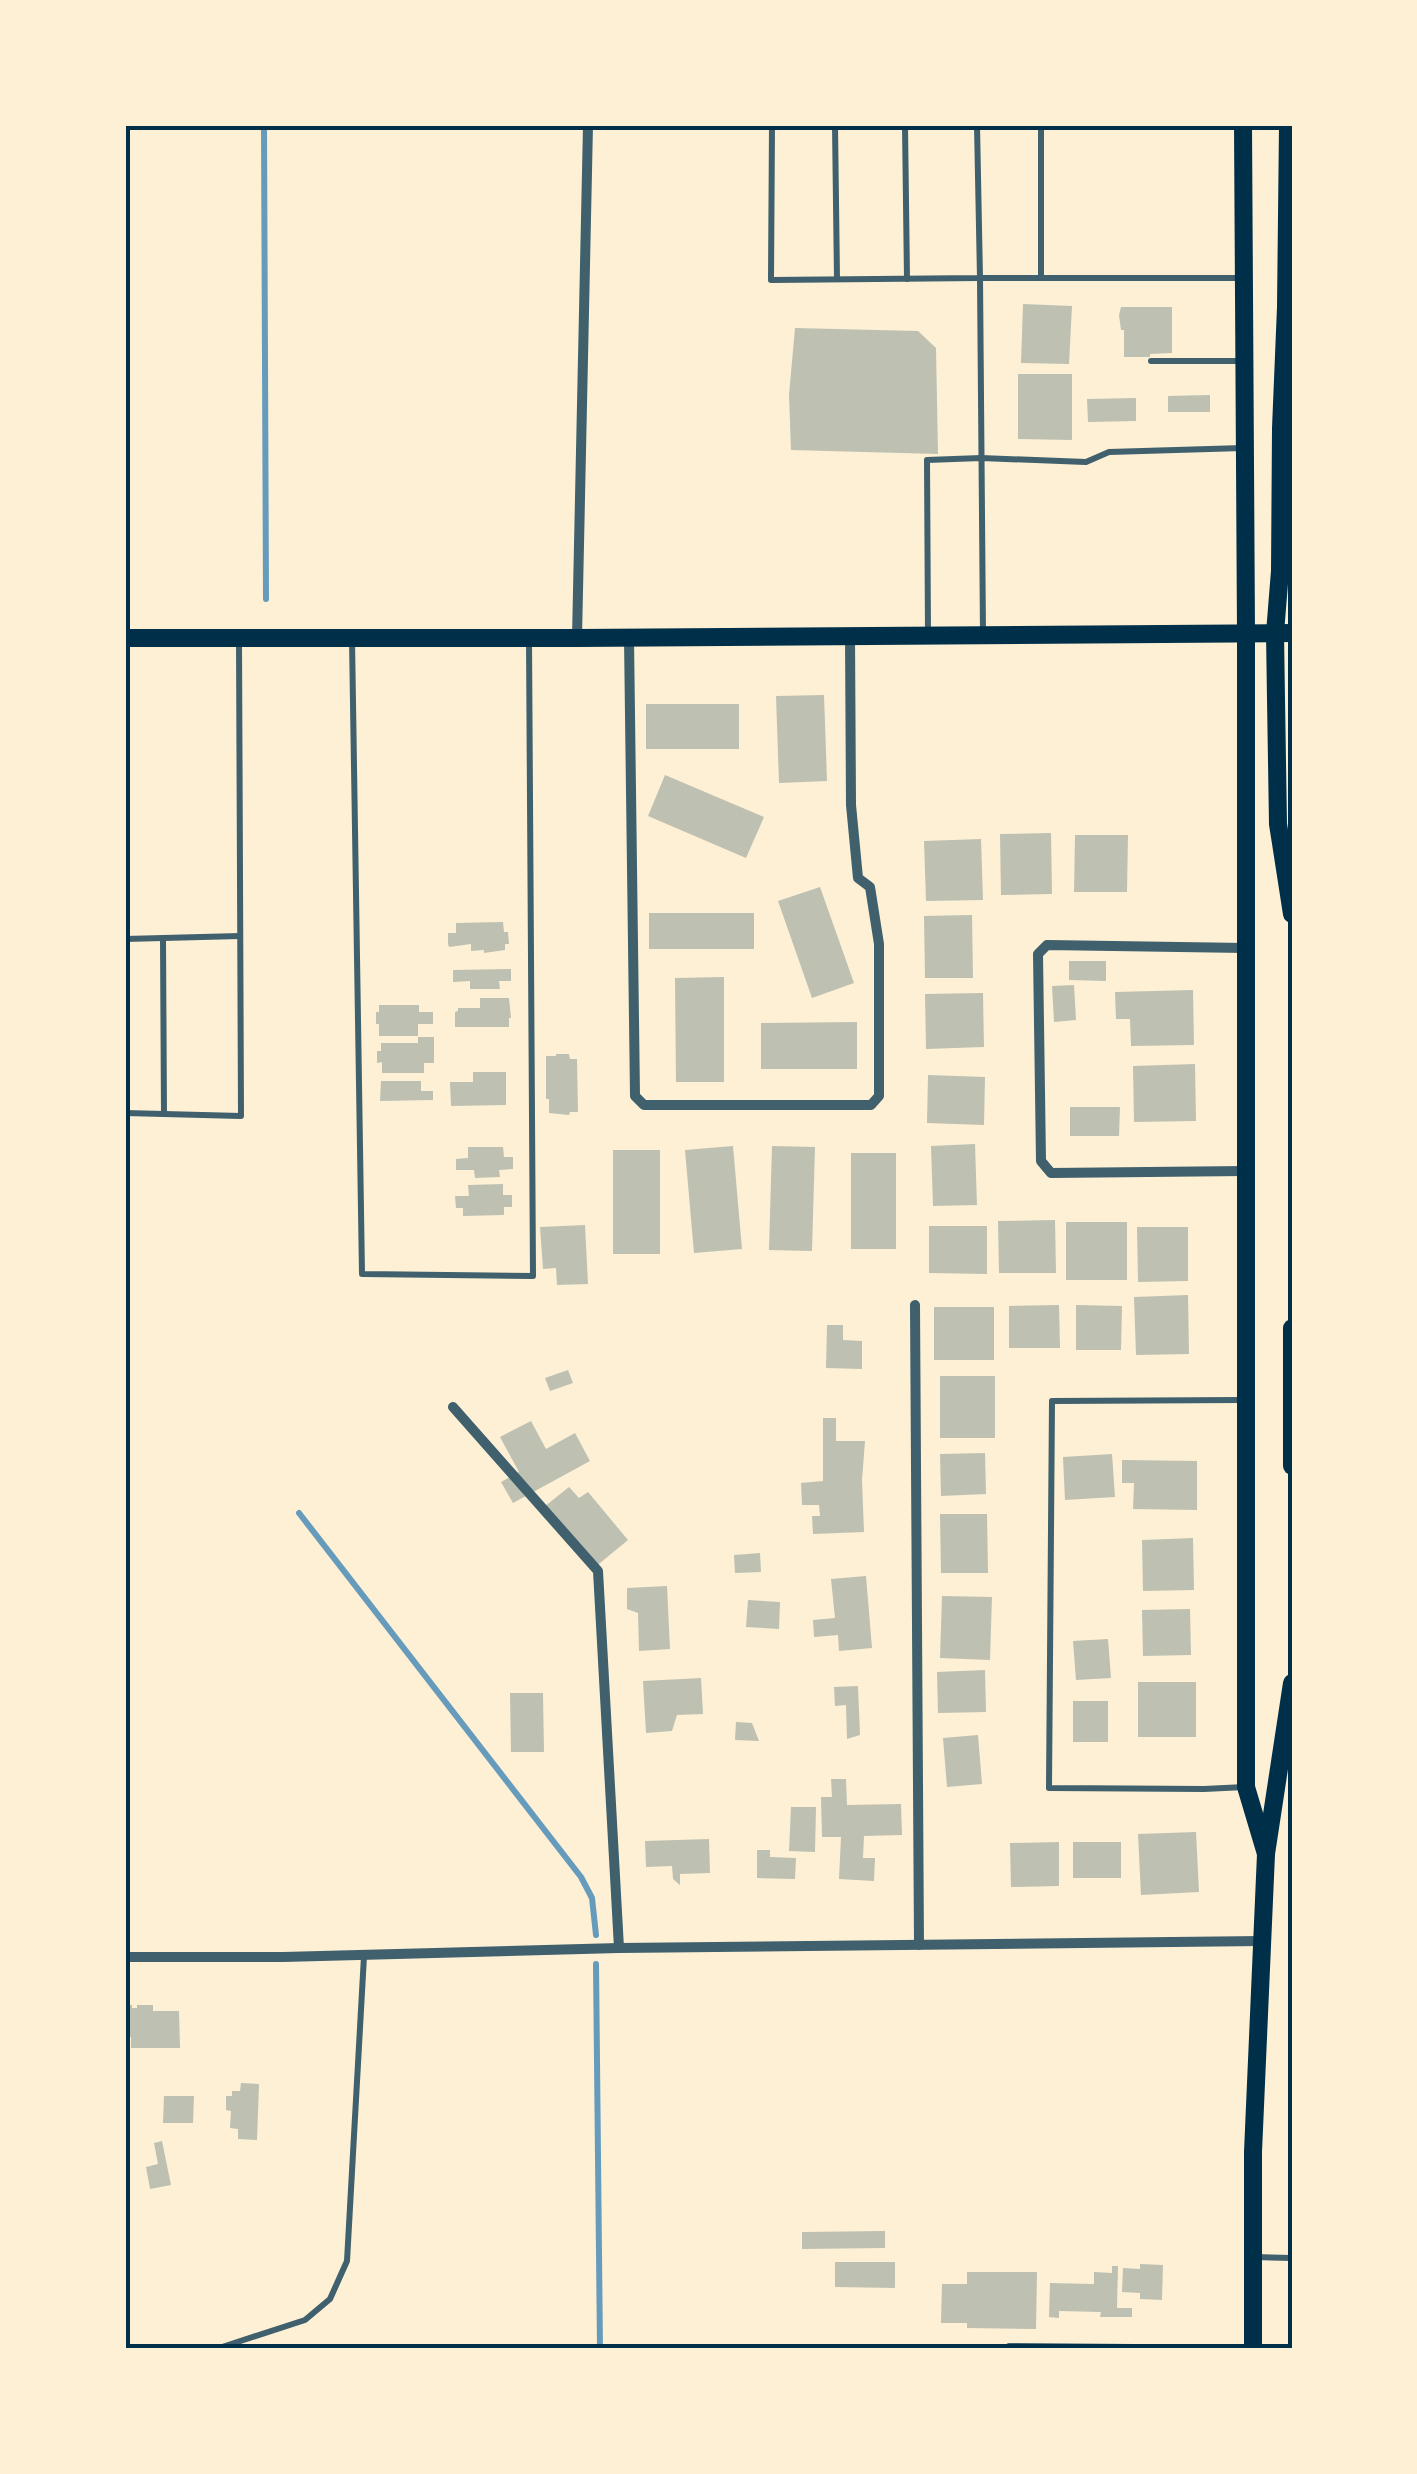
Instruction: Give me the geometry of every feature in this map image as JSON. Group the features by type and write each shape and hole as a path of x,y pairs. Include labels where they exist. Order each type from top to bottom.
{"main road":[{"path":"1242,125 1246,1787 1266,1854"},
{"path":"1288,125 1290,213 1280,570 1284,633 1276,798 1292,914"},
{"path":"125,638 1284,633"},
{"path":"1292,1328 1292,1466"},
{"path":"1252,2348 1253,2152 1266,1854 1292,1682"}],"street":[{"path":"577,638 588,125"},
{"path":"629,638 635,1096 644,1105 871,1106 879,1096 879,944 870,888 858,878 852,805 850,636"},
{"path":"1245,948 1047,946 1038,954 1040,1161 1051,1173 1245,1171"},
{"path":"915,1305 919,1945"},
{"path":"453,1406 598,1571 619,1948"},
{"path":"125,1957 1262,1941"}],"lane":[{"path":"772,125 771,280 1243,278"},
{"path":"835,125 836,279"},
{"path":"905,125 907,278"},
{"path":"977,125 982,635"},
{"path":"1041,125 1042,276"},
{"path":"1151,362 1244,361"},
{"path":"928,636 927,460 1086,462 1109,452 1245,448"},
{"path":"125,1113 241,1116 239,638"},
{"path":"352,638 362,1274 533,1276 529,638"},
{"path":"125,939 240,936"},
{"path":"162,938 164,1114"},
{"path":"1245,1400 1052,1401 1049,1788 1246,1787"},
{"path":"216,2349 305,2320 330,2299 347,2261 364,1954"},
{"path":"1253,2257 1292,2258"},
{"path":"1008,2349 1252,2348"}],"building":[{"path":"1023,304 1072,306 1069,364 1021,363"},
{"path":"1121,307 1172,307 1172,353 1124,357"},
{"path":"795,328 918,331 936,348 938,454 791,450 789,395"},
{"path":"1018,374 1072,374 1072,440 1018,439"},
{"path":"1210,395 1210,412 1168,412 1168,396"},
{"path":"1136,398 1136,421 1088,422 1087,399"},
{"path":"824,695 827,781 779,783 776,696"},
{"path":"646,704 739,704 739,749 646,749"},
{"path":"665,775 764,817 746,858 648,816"},
{"path":"1051,833 1052,894 1001,895 1000,834"},
{"path":"1075,835 1128,835 1127,892 1074,892"},
{"path":"981,839 983,900 926,901 924,841"},
{"path":"820,887 854,983 812,998 778,901"},
{"path":"649,913 754,913 754,949 649,949"},
{"path":"972,915 973,978 925,978 924,916"},
{"path":"503,922 509,944 505,944 505,950 471,951 471,944 449,947 448,933 456,933 456,923"},
{"path":"1069,961 1106,961 1106,981 1069,980"},
{"path":"511,969 511,981 499,981 500,989 470,989 470,981 453,982 453,970"},
{"path":"724,977 724,1082 676,1082 675,978"},
{"path":"1074,985 1076,1020 1054,1022 1052,986"},
{"path":"1193,990 1194,1045 1131,1046 1130,1019 1116,1019 1115,992"},
{"path":"983,993 984,1047 926,1049 925,994"},
{"path":"480,998 509,998 509,1027 455,1027 458,1008 480,1008"},
{"path":"379,1005 419,1005 419,1012 433,1012 433,1024 418,1024 418,1036 379,1036"},
{"path":"857,1022 857,1069 761,1069 761,1023"},
{"path":"418,1037 434,1037 434,1063 424,1063 424,1073 382,1073 382,1062 377,1063 381,1043 418,1043"},
{"path":"569,1054 570,1059 577,1059 578,1112 569,1115 549,1113 546,1099 546,1056"},
{"path":"1195,1064 1196,1121 1134,1122 1133,1066"},
{"path":"473,1072 506,1072 506,1105 451,1106 450,1082 473,1082"},
{"path":"928,1075 985,1077 984,1125 927,1123"},
{"path":"381,1081 421,1081 421,1091 433,1091 433,1100 380,1101"},
{"path":"1070,1107 1120,1107 1119,1136 1070,1136"},
{"path":"975,1144 977,1205 933,1206 931,1146"},
{"path":"733,1146 742,1249 694,1253 685,1150"},
{"path":"772,1146 815,1147 812,1251 769,1250"},
{"path":"468,1147 503,1147 504,1157 513,1157 513,1169 499,1170 500,1177 475,1178 474,1170 456,1170 456,1159 468,1158"},
{"path":"613,1150 660,1150 660,1254 613,1254"},
{"path":"851,1153 896,1153 896,1249 851,1249"},
{"path":"503,1184 503,1195 512,1195 512,1207 504,1207 504,1215 463,1216 463,1208 456,1208 455,1196 469,1196 468,1185"},
{"path":"1055,1220 1056,1273 999,1273 998,1221"},
{"path":"1066,1222 1127,1222 1127,1280 1066,1280"},
{"path":"585,1225 588,1284 557,1285 556,1268 543,1269 540,1227"},
{"path":"929,1226 987,1226 987,1274 929,1273"},
{"path":"1137,1227 1188,1227 1188,1281 1138,1282"},
{"path":"1188,1295 1189,1354 1136,1355 1134,1297"},
{"path":"1059,1305 1060,1348 1009,1348 1009,1306"},
{"path":"1076,1305 1122,1306 1121,1350 1076,1350"},
{"path":"934,1307 994,1307 994,1360 934,1360"},
{"path":"827,1325 843,1325 843,1340 862,1341 862,1369 826,1368"},
{"path":"568,1370 573,1383 550,1391 545,1378"},
{"path":"940,1376 995,1376 995,1438 940,1438"},
{"path":"823,1418 836,1418 836,1441 865,1441 864,1532 813,1534 812,1516 820,1516 819,1505 802,1505 801,1483 823,1481"},
{"path":"531,1421 546,1449 575,1433 590,1461 513,1503 501,1482 519,1472 500,1437"},
{"path":"985,1453 986,1494 941,1496 940,1454"},
{"path":"1112,1454 1115,1497 1065,1500 1063,1457"},
{"path":"1122,1460 1197,1461 1197,1510 1133,1509 1134,1483 1122,1483"},
{"path":"569,1487 579,1498 588,1492 628,1540 594,1568 544,1507"},
{"path":"940,1514 987,1514 988,1573 941,1573"},
{"path":"1193,1538 1194,1590 1143,1591 1142,1540"},
{"path":"760,1553 761,1572 735,1573 734,1555"},
{"path":"866,1576 872,1648 839,1651 838,1635 814,1637 813,1620 835,1618 831,1579"},
{"path":"667,1586 670,1649 639,1651 638,1613 627,1609 627,1588"},
{"path":"942,1596 992,1597 990,1660 940,1658"},
{"path":"748,1600 780,1602 779,1629 746,1627"},
{"path":"1190,1609 1191,1655 1143,1656 1142,1610"},
{"path":"1108,1639 1111,1678 1076,1680 1073,1641"},
{"path":"985,1670 986,1712 938,1713 937,1672"},
{"path":"701,1678 703,1714 677,1715 672,1731 646,1733 643,1681"},
{"path":"1138,1682 1196,1682 1196,1737 1138,1737"},
{"path":"858,1686 860,1735 847,1739 846,1705 835,1706 834,1687"},
{"path":"510,1693 543,1693 544,1752 511,1752"},
{"path":"1073,1701 1108,1701 1108,1742 1073,1742"},
{"path":"736,1722 752,1723 759,1741 735,1740"},
{"path":"978,1735 982,1784 947,1787 943,1738"},
{"path":"831,1779 846,1779 847,1805 901,1804 902,1835 864,1836 863,1858 875,1858 874,1881 839,1879 841,1837 822,1837 821,1797 832,1797"},
{"path":"791,1807 816,1807 815,1852 789,1851"},
{"path":"1196,1832 1199,1892 1141,1895 1138,1834"},
{"path":"709,1839 710,1873 680,1874 680,1885 673,1879 672,1866 646,1867 645,1841"},
{"path":"1059,1842 1059,1886 1011,1887 1010,1843"},
{"path":"1073,1842 1121,1842 1121,1878 1073,1878"},
{"path":"757,1850 770,1850 770,1857 796,1858 795,1879 757,1878"},
{"path":"125,2005 153,2005 153,2011 179,2011 180,2048 131,2048 131,2037 125,2037"},
{"path":"241,2083 259,2084 257,2140 238,2139 238,2129 230,2128 231,2111 226,2110 226,2096 240,2091"},
{"path":"164,2096 194,2096 193,2123 163,2123"},
{"path":"162,2141 171,2185 150,2189 146,2167 158,2164 154,2143"},
{"path":"885,2231 885,2248 802,2249 802,2232"},
{"path":"835,2262 895,2262 895,2288 835,2287"},
{"path":"1140,2264 1163,2265 1162,2300 1140,2299 1140,2293 1122,2292 1123,2268 1140,2269"},
{"path":"1112,2266 1118,2266 1117,2308 1132,2308 1132,2317 1059,2311 1059,2318 1049,2317 1050,2283 1094,2284 1094,2272 1112,2273"},
{"path":"967,2272 1037,2272 1036,2329 967,2328 967,2323 941,2323 942,2284 967,2284"}],"waterway":[{"path":"264,125 266,599"},
{"path":"299,1513 581,1877 592,1898 596,1935"},
{"path":"596,1964 600,2349"}]}
